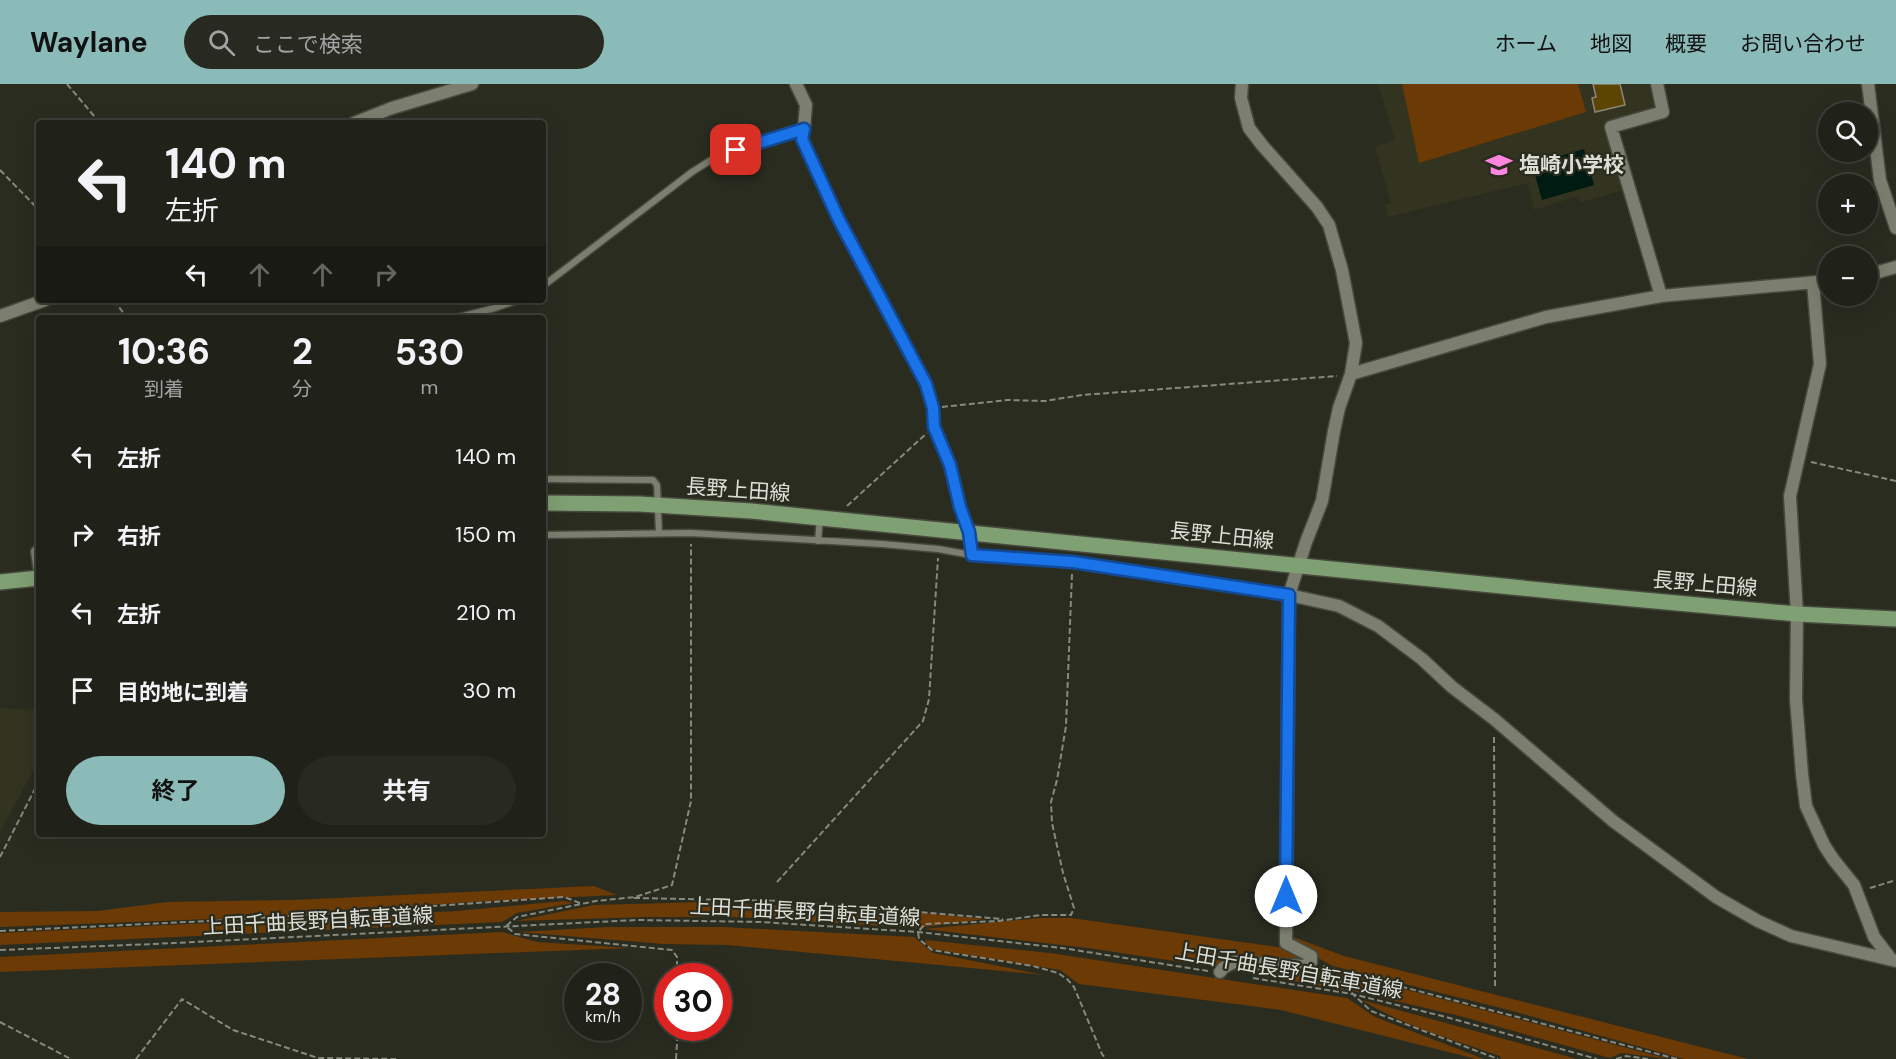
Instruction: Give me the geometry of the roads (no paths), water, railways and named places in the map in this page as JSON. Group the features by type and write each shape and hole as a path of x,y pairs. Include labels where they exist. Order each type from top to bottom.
{"main road":[{"name":"長野上田線","path":"546,503 658,505 752,511 1797,614 1896,619"},
{"path":"0,582 36,579"}],"street":[{"path":"362,120 392,108 472,84"},
{"path":"796,84 806,105 804,129"},
{"path":"1220,972 1234,962 1304,966 1317,964 1311,956 1286,943 1289,595 1322,501 1339,408 1351,374 1356,343 1342,270 1329,225 1317,207 1249,128 1241,98 1242,84"},
{"path":"1658,84 1663,112 1611,127 1661,296"},
{"path":"1868,84 1880,180 1896,228"},
{"path":"1878,272 1896,267"},
{"path":"1351,374 1546,316 1661,296 1818,282"},
{"path":"1813,283 1820,364 1790,496 1797,614 1796,699 1806,806 1824,845 1857,892 1874,937 1893,960"},
{"path":"0,316 37,303"},
{"path":"1289,595 1339,606 1378,626 1422,659 1452,687 1494,719 1613,821 1716,897 1758,921 1791,936 1893,960"}],"lane":[{"path":"546,284 692,172 719,155 804,129 802,139 838,218 926,384 933,408 934,427 950,465 960,507 969,532 972,555"},
{"path":"467,315 509,303"},
{"path":"546,479 653,480 657,485 659,533"},
{"path":"818,541 820,518"},
{"path":"546,535 691,532 938,549 972,555 1073,562 1289,595"}],"place":[{"name":"塩崎小学校","path":"1499,165"}]}
